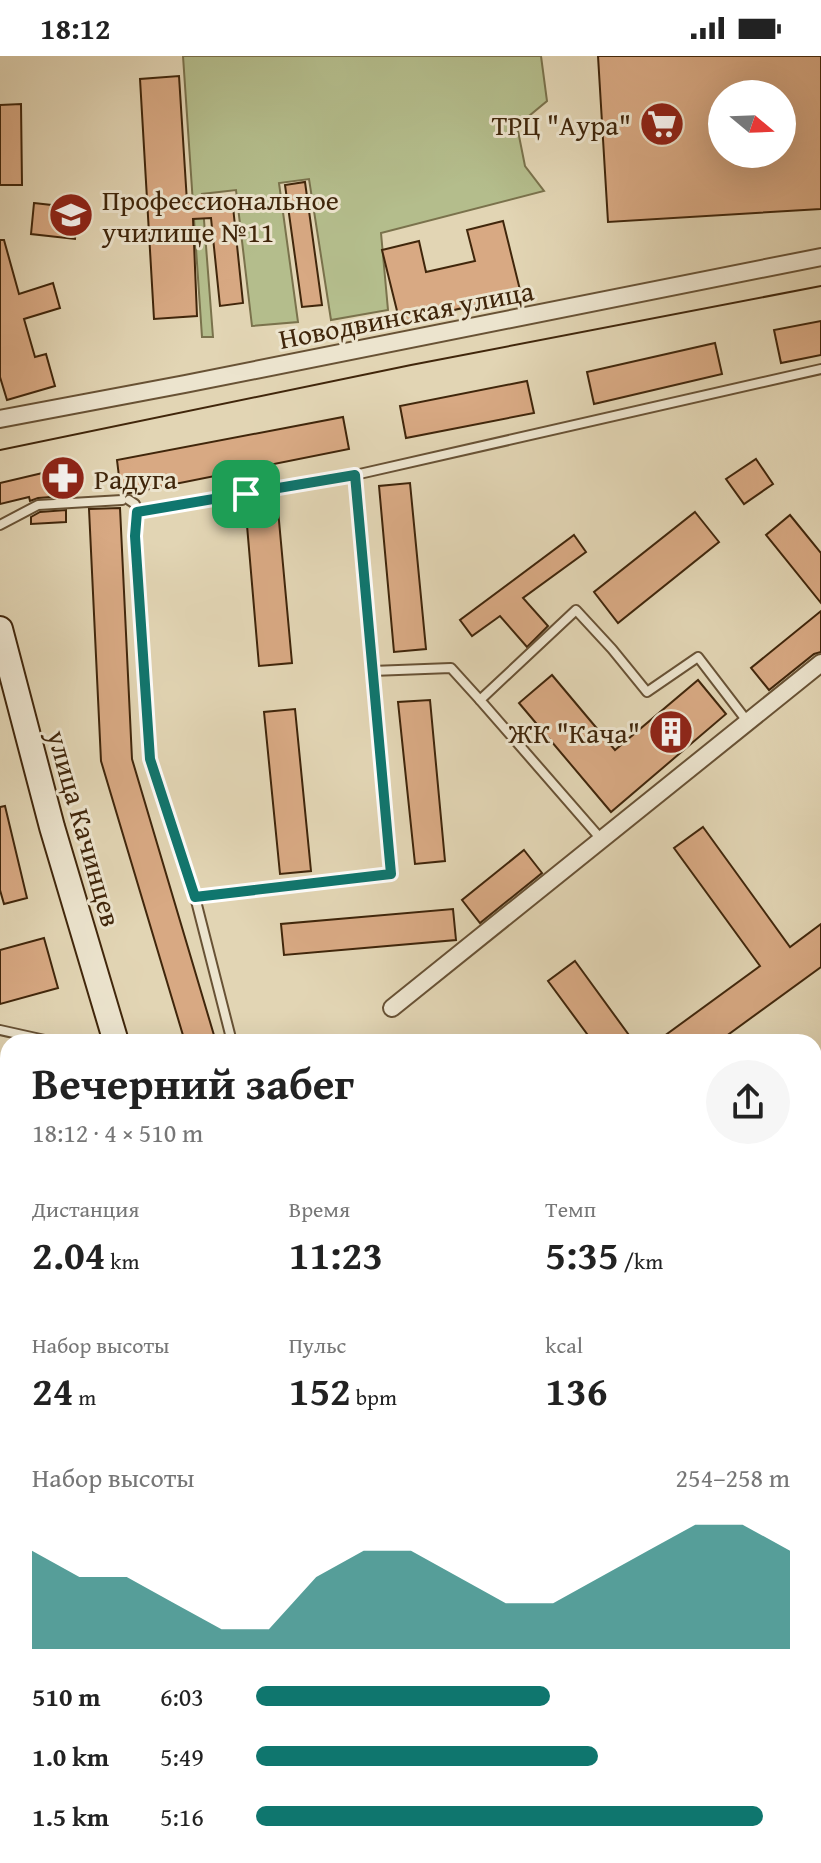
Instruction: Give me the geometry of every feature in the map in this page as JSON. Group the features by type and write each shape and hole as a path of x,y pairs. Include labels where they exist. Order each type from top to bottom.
{"main road":[{"name":"улица Качинцев","path":"0,629 52,827 114,1034"}],"street":[{"name":"Новодвинская улица","path":"0,419 821,257"},
{"path":"392,1008 821,663"}],"lane":[{"path":"137,512 355,475 821,369"},
{"path":"195,897 391,874 355,475"},
{"path":"0,525 38,505 126,500 135,504 150,759 195,897 230,1034"},
{"path":"480,700 576,610 647,692 698,657 747,721"},
{"path":"372,671 451,668 601,839"}],"green space":[{"path":"183,56 541,56 547,101 517,126 525,166 544,191 381,233 388,310 331,320 309,179 279,183 298,322 252,326 236,190 202,194 213,337 202,337"}],"building":[{"name":"ТРЦ \"Аура\"","path":"598,56 821,56 821,209 608,222"},
{"path":"179,76 187,202 232,197 243,303 220,306 211,218 193,219 197,316 154,319 140,79"},
{"path":"21,104 22,185 0,185 0,105"},
{"path":"305,182 322,305 302,307 285,185"},
{"path":"34,203 78,208 75,239 31,234"},
{"path":"503,221 521,294 400,323 382,250 419,241 426,272 475,261 467,230"},
{"path":"0,240 4,240 19,294 53,283 60,308 24,319 35,357 46,354 55,386 7,400 0,377"},
{"path":"821,321 821,355 781,363 774,330"},
{"path":"715,343 722,374 594,404 587,372"},
{"path":"527,381 534,413 406,438 400,406"},
{"path":"343,417 349,449 121,493 117,460"},
{"path":"756,459 773,484 744,504 726,479"},
{"path":"68,467 73,487 64,489 65,496 30,501 29,497 0,504 0,483"},
{"path":"410,483 426,649 394,652 379,486"},
{"path":"277,499 292,663 259,666 245,502"},
{"path":"120,508 132,759 214,1034 183,1034 101,761 89,509"},
{"path":"66,510 66,522 31,524 31,517 40,512"},
{"path":"695,512 719,542 618,623 594,592"},
{"path":"790,515 821,553 821,603 766,535"},
{"path":"574,535 586,552 523,598 548,626 527,647 500,616 472,636 460,620"},
{"path":"821,611 821,652 814,654 769,690 751,668"},
{"name":"ЖК \"Кача\"","path":"552,675 615,750 698,680 726,714 611,812 519,703"},
{"path":"430,700 445,861 415,864 398,702"},
{"path":"295,709 311,871 280,874 264,712"},
{"path":"5,806 27,898 4,904 0,890 0,807"},
{"path":"703,827 790,947 821,924 821,967 729,1034 667,1034 760,966 674,848"},
{"path":"524,850 542,873 480,923 462,900"},
{"path":"453,909 456,940 284,955 281,924"},
{"path":"44,938 58,988 0,1004 0,950"},
{"path":"575,961 628,1034 587,1034 548,981"}],"tram line":[{"path":"0,450 411,365 821,286"}],"place":[{"name":"ТРЦ \"Аура\"","path":"662,124"},
{"name":"Профессиональное училище №11","path":"71,215"},
{"name":"Радуга","path":"63,478"},
{"name":"ЖК \"Кача\"","path":"671,732"}],"route":[{"path":"355,475 391,874 195,897 150,759 135,536 137,512 246,494 355,475"}]}
